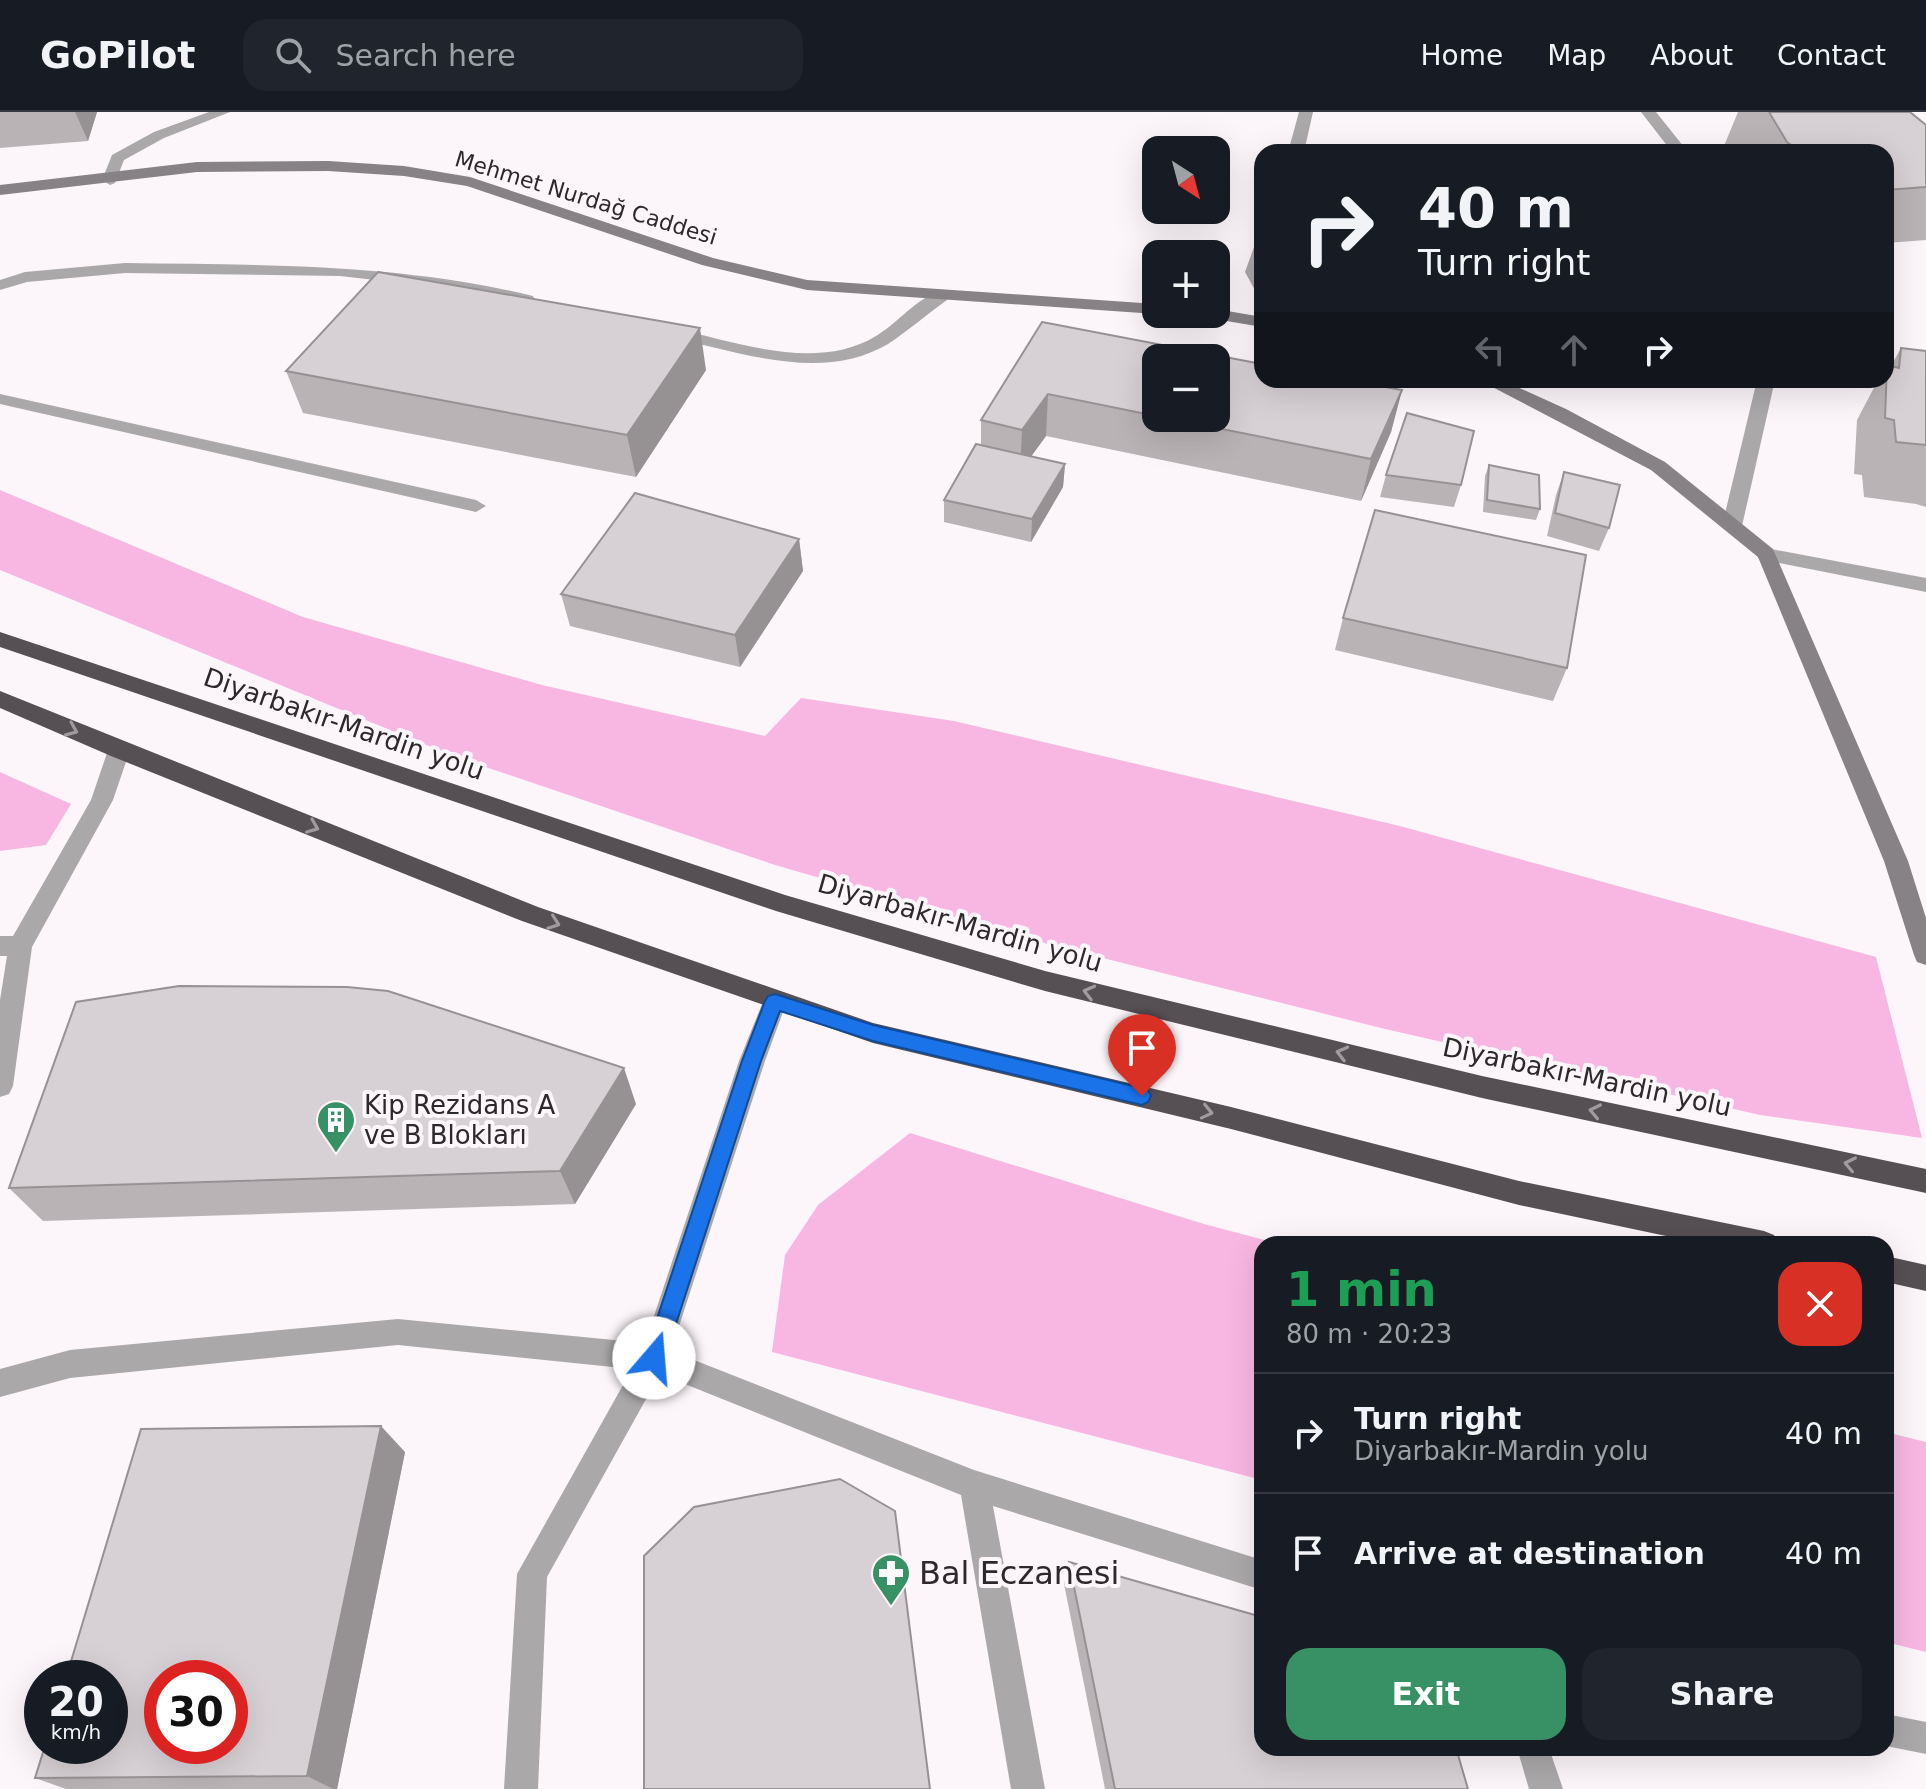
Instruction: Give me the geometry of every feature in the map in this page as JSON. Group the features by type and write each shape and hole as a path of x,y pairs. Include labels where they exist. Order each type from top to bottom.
{"highway":[{"name":"Diyarbakır-Mardin yolu","path":"0,639 784,904 1045,981 1482,1087 1926,1181"},
{"path":"0,699 119,750 530,914 873,1033 1231,1118 1519,1193 1726,1236"},
{"path":"1894,1271 1926,1278"}],"street":[{"path":"110,180 117,158 159,135 223,112"},
{"path":"1298,144 1306,112"},
{"path":"1648,112 1674,144"},
{"name":"Mehmet Nurdağ Caddesi","path":"0,190 110,180 197,167 328,166 404,171 470,182 708,262 807,285 1142,308"},
{"path":"0,285 25,277 125,268 340,271 462,285 538,302"},
{"path":"660,330 803,360 848,353 880,341 941,296"},
{"path":"1230,317 1254,321"},
{"path":"1505,388 1560,413 1658,466 1766,554 1896,861 1926,955"},
{"path":"1732,526 1764,388"},
{"path":"0,399 476,506"},
{"path":"1766,554 1926,585"},
{"path":"0,1086 10,946 102,800 119,750"},
{"path":"521,1789 532,1574 654,1358 752,1061 775,1001"},
{"path":"0,1383 70,1364 398,1332 654,1358 974,1485 1254,1572"},
{"path":"974,1485 1028,1789"},
{"path":"1894,1732 1926,1738"},
{"path":"1536,1756 1546,1789"}],"shaded area":[{"path":"0,490 303,617 542,685 765,736 801,698 954,721 1400,826 1876,957 1922,1138 1760,1115 1381,1028 1051,945 775,865 456,757 0,570"},
{"path":"0,772 71,804 46,845 0,851"},
{"path":"910,1133 1254,1237 1254,1478 772,1352 785,1255 818,1205"},
{"path":"1894,1434 1926,1442 1926,1652 1894,1644"}],"building":[{"path":"1769,112 1910,112 1926,125 1926,187 1894,189 1894,144 1787,142"},
{"path":"378,272 700,328 627,435 286,371"},
{"path":"1042,322 1157,344 1142,344 1142,413 1048,394 1022,430 981,420"},
{"path":"1901,348 1926,351 1926,445 1896,442 1894,420 1885,418 1886,388 1894,388 1894,367 1899,368"},
{"path":"1230,358 1254,362 1254,388 1402,390 1371,459 1230,431"},
{"path":"1407,413 1474,431 1461,485 1386,475"},
{"path":"976,444 1065,464 1032,519 944,500"},
{"path":"1489,465 1539,475 1540,509 1487,500"},
{"path":"1564,472 1620,485 1609,528 1555,513"},
{"path":"635,493 799,539 735,635 561,594"},
{"path":"1375,510 1586,555 1567,668 1343,618"},
{"name":"Kip Rezidans A ve B Blokları","path":"179,986 347,987 388,991 624,1068 560,1171 9,1188 76,1002"},
{"path":"381,1426 307,1776 35,1778 39,1764 128,1764 128,1660 71,1660 141,1429"},
{"path":"840,1479 895,1511 930,1789 644,1789 644,1556 694,1507"},
{"path":"1069,1562 1254,1615 1254,1756 1458,1756 1468,1789 1115,1789"}],"place":[{"name":"Kip Rezidans A ve B Blokları","path":"336,1154"},
{"name":"Bal Eczanesi","path":"891,1607"}],"route":[{"path":"654,1358 752,1061 775,1001 873,1033 1142,1096"}]}
